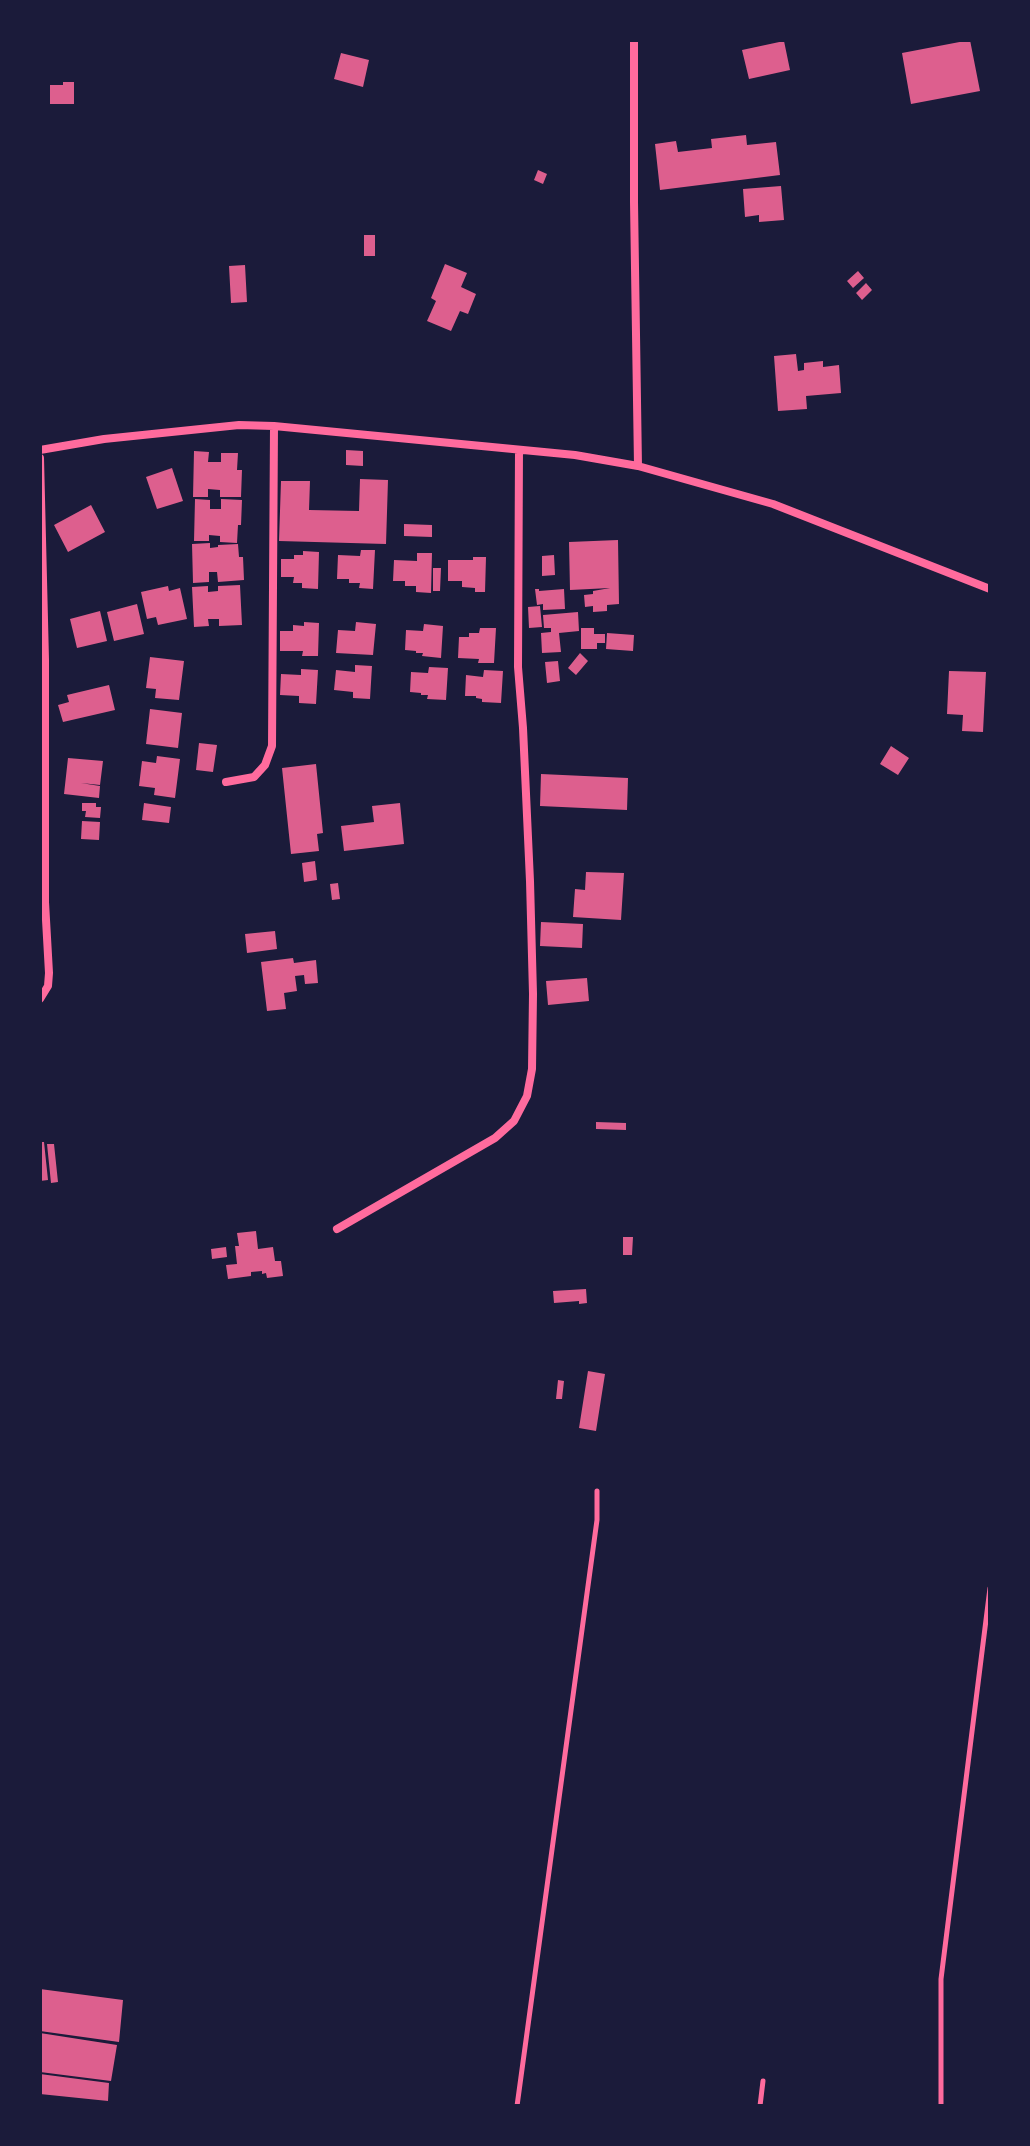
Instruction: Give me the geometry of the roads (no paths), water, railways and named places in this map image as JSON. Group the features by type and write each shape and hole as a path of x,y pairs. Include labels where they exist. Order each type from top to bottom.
{"street":[{"path":"634,40 638,466"},
{"path":"40,450 104,439 239,425 575,455 638,466 773,504 990,589"},
{"path":"226,782 254,777 265,765 272,746 274,426"},
{"path":"337,1229 495,1138 514,1121 527,1096 532,1069 533,994 530,866 518,667 519,450"},
{"path":"40,458 45,660 45,902 49,973 48,986 40,999"}],"lane":[{"path":"517,2106 597,1520 597,1491"},
{"path":"941,2106 941,1979 990,1588"},
{"path":"760,2106 763,2081"}]}
